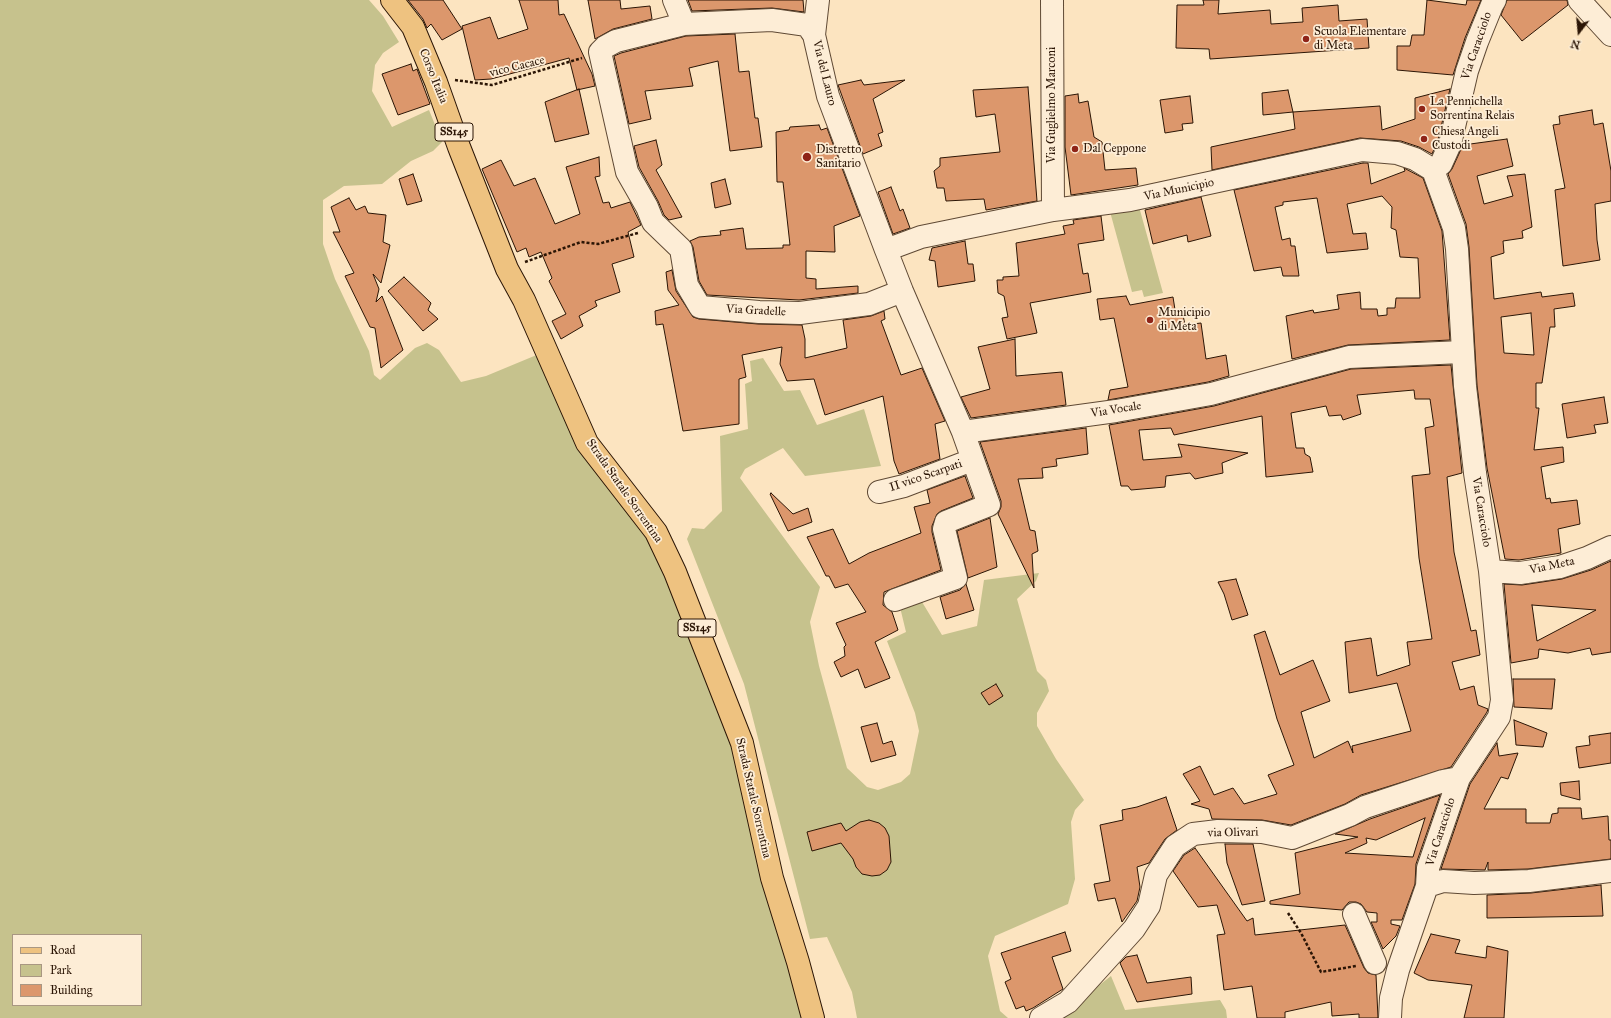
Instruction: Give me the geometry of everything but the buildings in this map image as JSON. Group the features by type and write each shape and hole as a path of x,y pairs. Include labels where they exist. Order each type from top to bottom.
{"main road":[{"name":"Corso Italia","path":"392,0 413,27 436,82 459,147 507,269"},
{"name":"Strada Statale Sorrentina","path":"507,269 524,300 588,443 656,532 675,572 742,743 772,878 798,962 813,1018"}],"street":[{"path":"600,52 605,46 616,41 684,24 674,0"},
{"path":"814,35 818,0"},
{"name":"Via Guglielmo Marconi","path":"1052,0 1053,210"},
{"name":"Via Caracciolo","path":"1390,1018 1391,998 1398,970 1427,886 1428,868 1459,778 1499,717 1501,706 1490,571 1475,473 1462,352 1461,304 1456,242 1454,228 1433,170 1441,164 1450,144 1470,64 1489,11 1495,0"},
{"path":"1579,0 1611,35"},
{"name":"Via del Lauro","path":"684,24 772,20 807,26 814,35 828,96 886,250"},
{"name":"Via Gradelle","path":"600,52 627,172 647,207 653,222 681,249 687,285 700,307 759,312 800,313 869,304 902,291"},
{"name":"Via Municipio","path":"886,250 921,237 1053,210 1130,200 1362,150 1397,153 1415,159 1433,170"},
{"path":"886,250 902,291 963,432 972,460 990,505 946,522 944,529 956,578 895,600"},
{"name":"Via Vocale","path":"963,432 1116,411 1212,394 1349,357 1462,352"},
{"name":"II vico Scarpati","path":"879,492 904,486 972,460"},
{"name":"Via Meta","path":"1490,571 1520,573 1560,567 1587,558 1611,547"},
{"name":"via Olivari","path":"1041,1018 1068,1002 1134,929 1149,906 1156,875 1175,846 1193,834 1218,831 1262,832 1292,838 1350,815 1365,807 1443,781 1459,778"},
{"path":"1427,886 1443,881 1528,881 1611,871"},
{"path":"1354,914 1375,963"}],"path":[{"name":"vico Cacace","path":"436,82 458,80 492,85 600,52"},
{"path":"507,269 581,242 598,244 659,228"},
{"path":"1288,913 1301,933 1321,972 1375,963"}],"green space":[{"path":"0,0 369,0 383,16 399,42 383,53 375,65 372,91 392,127 429,110 442,142 433,151 411,161 382,184 344,186 323,200 323,244 335,279 369,351 374,375 380,380 415,348 427,343 439,350 461,382 486,376 539,354 655,544 737,750 806,1018 0,1018"},
{"path":"1138,203 1163,293 1144,297 1142,290 1132,292 1109,208"},
{"path":"763,358 784,391 800,390 817,425 864,409 881,466 805,476 783,448 745,469 740,478 820,587 810,622 819,666 847,768 867,787 878,790 901,782 910,774 919,731 915,713 887,641 906,632 899,603 919,597 942,635 977,626 984,580 1039,573 1036,581 1017,599 1037,671 1046,680 1049,691 1037,713 1037,726 1056,759 1084,800 1075,810 1071,822 1075,879 1068,904 995,936 988,956 1000,1011 1008,1018 857,1018 852,992 827,937 810,939 744,684 687,539 692,528 704,529 722,511 720,436 748,429 745,384 752,381 750,361"},
{"path":"1111,976 1125,1010 1220,1000 1226,1010 1227,1018 1057,1018"}],"place":[{"name":"Scuola Elementare di Meta","path":"1306,39"},
{"name":"La Pennichella Sorrentina Relais","path":"1422,109"},
{"name":"Chiesa Angeli Custodi","path":"1424,139"},
{"name":"Dal Ceppone","path":"1075,149"},
{"name":"Distretto Sanitario","path":"807,157"},
{"name":"Municipio di Meta","path":"1150,320"}]}
